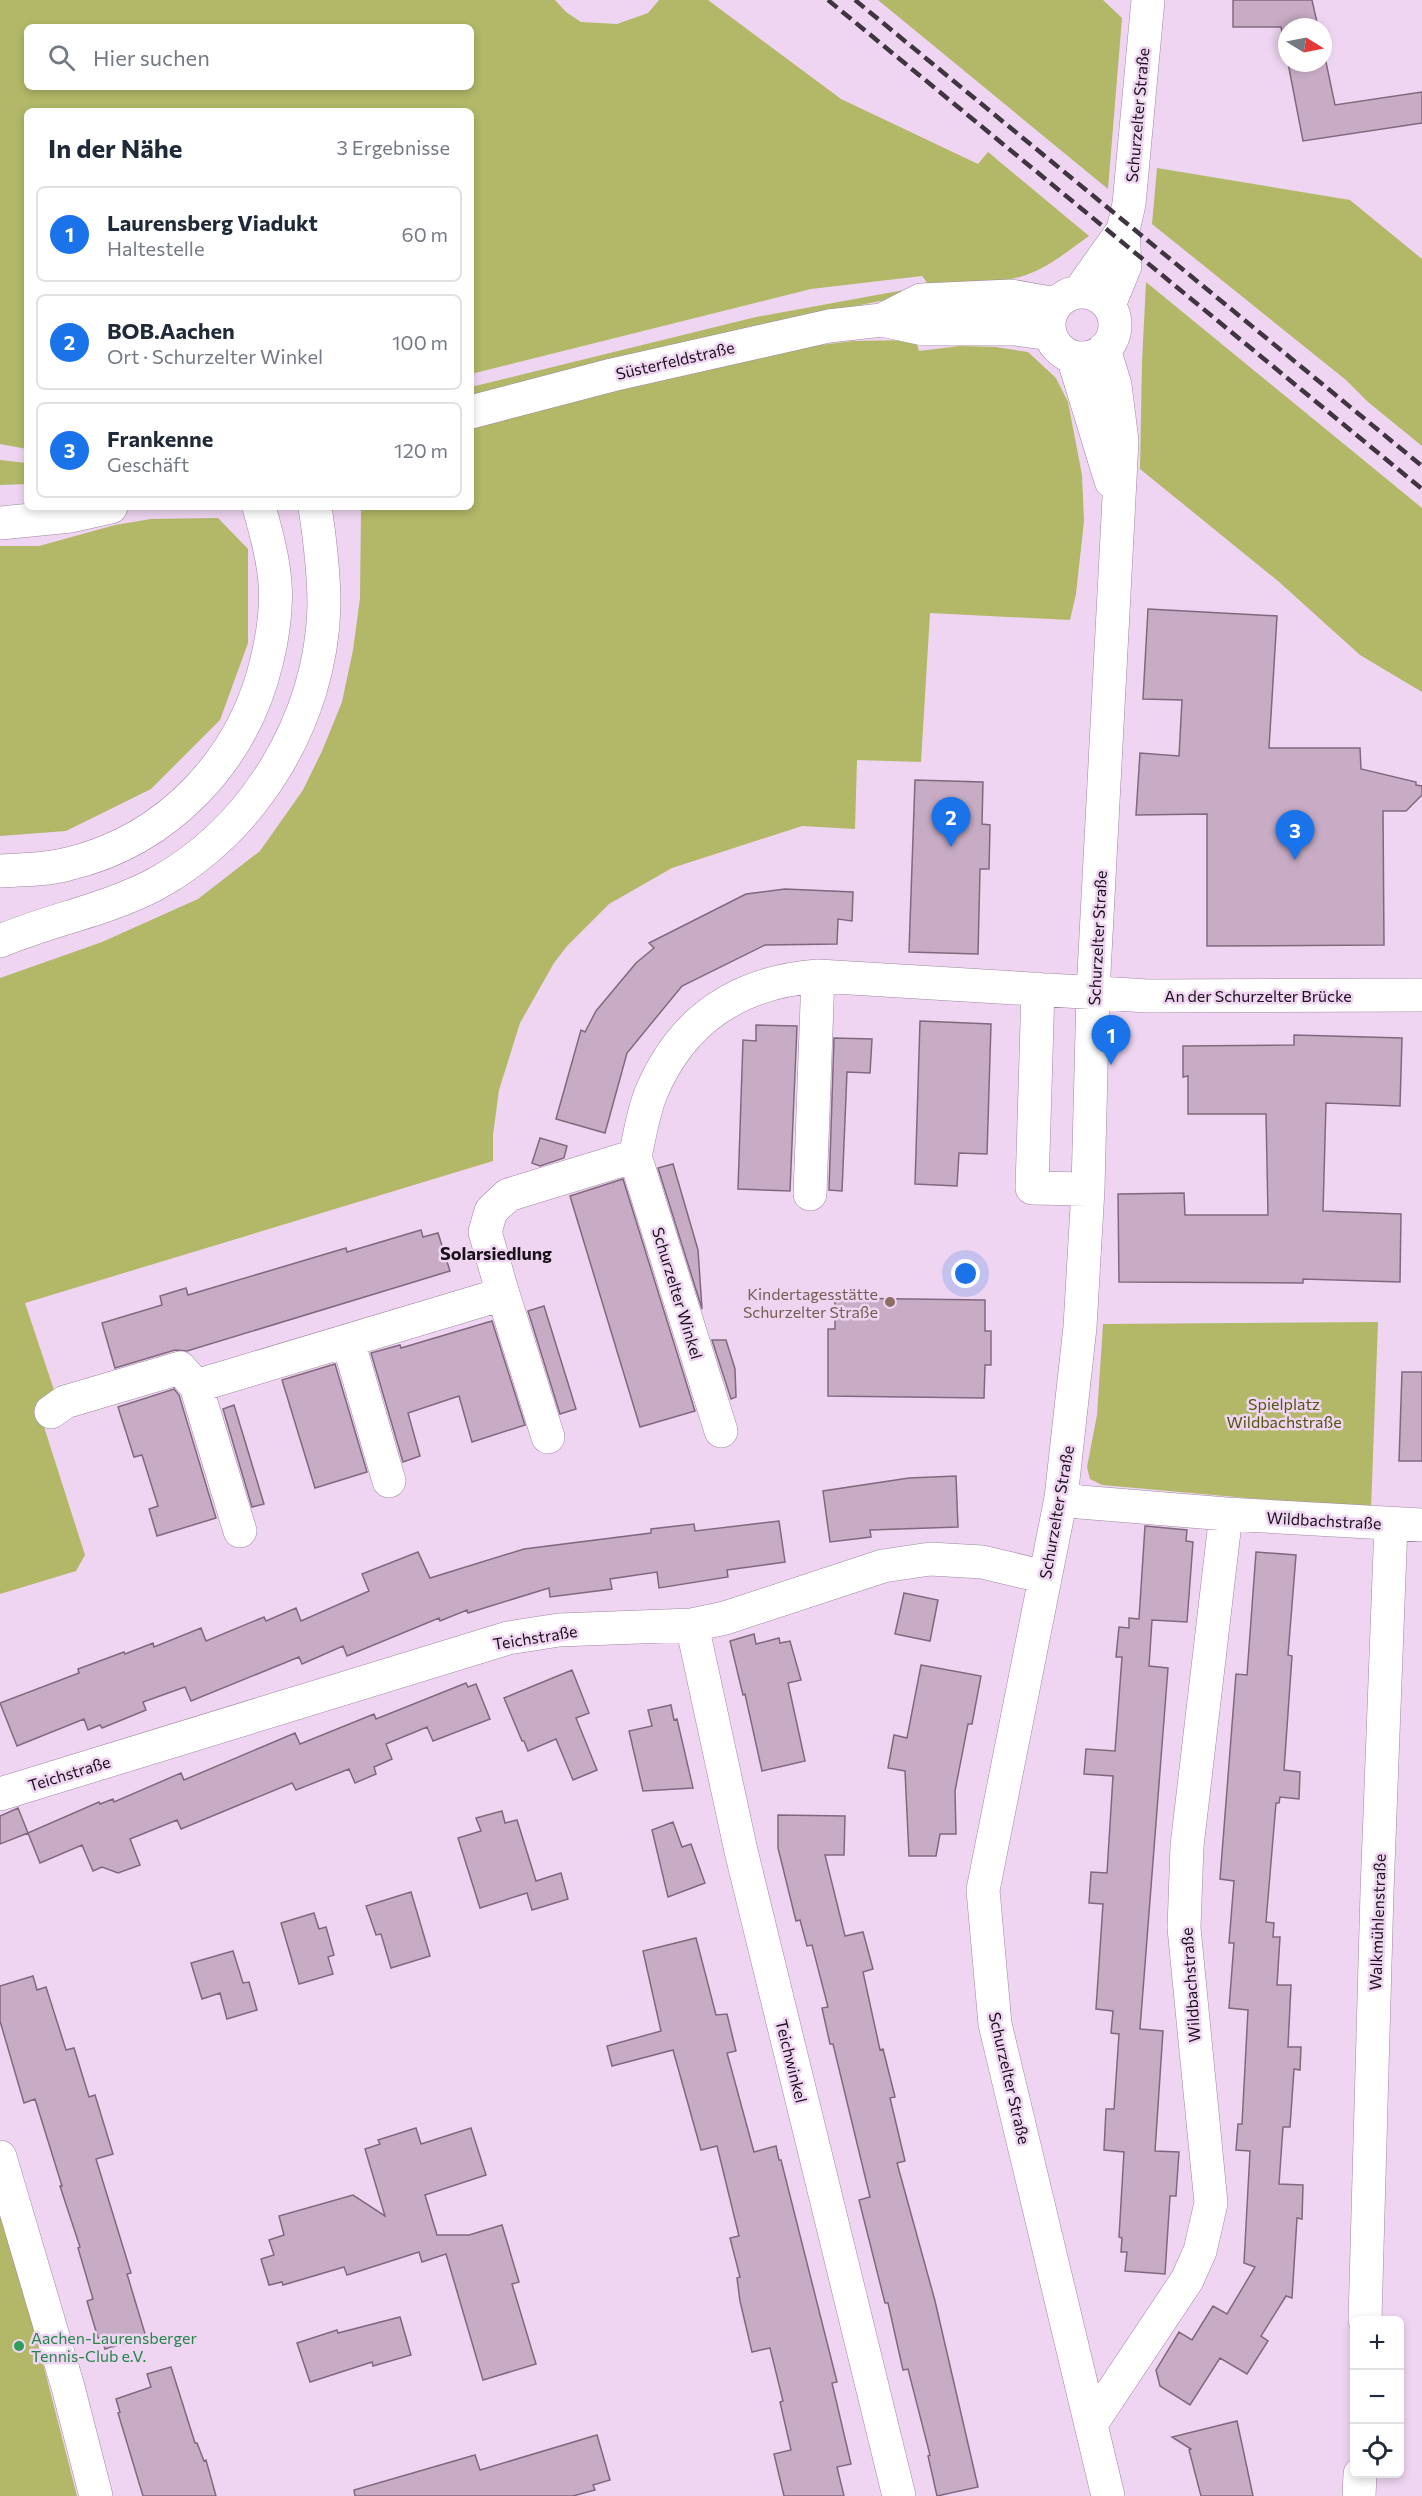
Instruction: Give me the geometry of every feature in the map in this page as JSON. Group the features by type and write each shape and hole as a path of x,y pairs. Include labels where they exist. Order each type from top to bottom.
{"main road":[{"name":"Schurzelter Straße","path":"1109,305 1125,266 1123,230 1129,204 1148,0"},
{"name":"Schurzelter Straße","path":"1061,310 1123,230"},
{"path":"1095,294 1109,305 1114,316 1115,328 1112,340 1089,353 1059,348 1061,310 1095,294"},
{"name":"Süsterfeldstraße","path":"474,411 686,357 829,326 882,320 924,329 1015,329 1061,310"},
{"name":"Schurzelter Straße","path":"1089,353 1116,385 1122,441 1093,992 1088,1189 1080,1327 1061,1498 983,1890 995,2024 1108,2496"},
{"path":"0,523 71,516 98,510"},
{"path":"0,872 68,864 106,851 145,832 186,801 208,780 230,750 247,720 261,683 274,622 275,584 261,510"},
{"path":"0,941 82,913 161,880 184,866 219,839 272,776 295,735 309,693 319,648 324,609 315,510"},
{"path":"548,1437 485,1232 491,1211 508,1195 635,1156 651,1094 671,1056 702,1018 732,999 761,986 794,978 818,976 1093,992"},
{"path":"810,1194 818,976"},
{"path":"1038,989 1032,1188 1088,1189"},
{"name":"An der Schurzelter Brücke","path":"1093,992 1168,996 1422,995"},
{"name":"Schurzelter Winkel","path":"635,1156 721,1431"},
{"path":"196,1386 503,1293"},
{"path":"348,1341 389,1481"},
{"path":"51,1412 64,1402 180,1368 196,1386 240,1531"},
{"name":"Wildbachstraße","path":"1061,1498 1080,1502 1226,1514 1407,1525"},
{"name":"Wildbachstraße","path":"1091,2424 1187,2280 1200,2251 1211,2203 1185,1928 1187,1846 1226,1514"},
{"name":"Walkmühlenstraße","path":"1365,2316 1377,1892 1407,1525"},
{"name":"Teichstraße","path":"0,1794 508,1638 559,1630 692,1625 725,1618 883,1566 930,1560 982,1562 1045,1577"},
{"name":"Teichwinkel","path":"692,1625 741,1851 898,2496"},
{"path":"0,2157 68,2386 96,2496"},
{"path":"1359,2496 1360,2478"}],"green space":[{"path":"0,0 555,0 566,12 581,22 617,24 648,13 659,0 708,0 841,99 978,164 988,152 1089,236 1043,268 1014,278 929,290 922,276 811,289 474,373 474,108 24,108 24,448 0,444"},
{"path":"878,0 1103,0 1122,18 1108,189"},
{"path":"1157,168 1350,200 1422,259 1422,446 1368,402 1346,380 1152,224"},
{"path":"1146,282 1422,508 1422,692 1360,655 1278,581 1140,469"},
{"path":"904,290 909,295 822,313 474,397 474,386 756,317"},
{"path":"916,340 919,351 960,346 996,347 1028,352 1056,378 1068,402 1082,475 1084,521 1076,594 1070,620 930,613 921,762 857,760 855,829 802,826 672,868 609,904 567,946 554,963 520,1023 499,1090 493,1135 493,1161 25,1303 57,1399 37,1405 85,1555 76,1571 0,1594 0,978 102,942 198,899 260,851 303,790 342,702 353,650 360,598 361,510 474,510 474,425 795,348 853,341"},
{"path":"0,460 24,463 24,484 0,485"},
{"path":"218,518 248,549 248,643 220,720 151,789 66,831 0,836 0,546 39,546 115,525 151,519"},
{"name":"Spielplatz Wildbachstraße","path":"1378,1322 1371,1509 1102,1485 1090,1479 1087,1467 1097,1415 1103,1324"},
{"name":"Aachen-Laurensberger Tennis-Club e.V.","path":"0,2196 77,2496 0,2496"}],"building":[{"path":"1233,0 1312,0 1316,18 1278,18 1278,27 1233,27"},
{"path":"1290,72 1328,72 1335,105 1422,92 1422,123 1303,141"},
{"path":"1148,609 1277,616 1269,748 1360,748 1361,769 1416,782 1416,785 1422,786 1422,795 1406,811 1383,811 1384,945 1207,946 1207,814 1136,815 1140,753 1179,756 1182,700 1143,699"},
{"path":"915,780 983,782 982,824 990,825 989,869 980,869 978,954 909,952"},
{"path":"785,889 853,892 852,921 838,919 837,944 765,945 682,986 627,1053 605,1133 556,1119 581,1030 585,1032 596,1011 636,963 654,948 649,943 746,894"},
{"path":"920,1021 991,1024 987,1154 959,1153 957,1186 915,1184"},
{"path":"756,1025 797,1026 790,1191 738,1189 743,1040 756,1041"},
{"path":"1294,1035 1402,1038 1400,1106 1326,1103 1323,1211 1401,1214 1400,1282 1303,1279 1303,1283 1119,1282 1118,1194 1184,1193 1185,1215 1268,1215 1266,1114 1188,1114 1188,1076 1183,1077 1183,1046 1294,1045"},
{"path":"834,1038 872,1039 870,1073 847,1072 842,1191 829,1190"},
{"path":"540,1138 567,1146 564,1158 540,1166 532,1163"},
{"path":"673,1164 698,1250 702,1309 658,1168"},
{"path":"623,1179 695,1411 640,1427 570,1196"},
{"path":"421,1230 423,1237 438,1233 450,1271 187,1351 175,1350 115,1368 102,1323 162,1305 160,1296 186,1288 188,1295 346,1248 347,1252"},
{"path":"835,1298 985,1300 985,1331 991,1331 991,1365 985,1365 984,1398 828,1396 828,1329 835,1329"},
{"path":"544,1306 576,1409 560,1414 528,1311"},
{"path":"492,1321 525,1425 472,1442 459,1396 408,1413 420,1456 403,1462 371,1353 400,1345 401,1348"},
{"path":"712,1340 726,1340 735,1369 736,1397 731,1399"},
{"path":"335,1364 367,1472 315,1488 282,1380"},
{"path":"1402,1372 1422,1372 1422,1461 1399,1461"},
{"path":"174,1389 179,1395 216,1518 157,1536 149,1509 158,1506 142,1455 134,1457 118,1407"},
{"path":"234,1405 264,1504 252,1507 223,1409"},
{"path":"956,1476 958,1527 870,1530 871,1537 830,1542 823,1491 909,1478"},
{"path":"779,1521 785,1562 727,1570 728,1577 659,1588 657,1572 610,1579 612,1589 550,1597 549,1588 468,1613 467,1610 440,1621 439,1618 347,1656 343,1646 302,1664 299,1657 191,1701 185,1687 143,1702 146,1710 102,1728 100,1725 88,1730 84,1719 17,1746 0,1703 79,1673 78,1669 153,1643 154,1647 201,1628 206,1641 264,1617 266,1621 296,1608 301,1621 369,1591 362,1574 418,1552 430,1578 524,1549 651,1533 651,1529 694,1524 695,1531"},
{"path":"1145,1526 1187,1530 1186,1541 1193,1542 1187,1622 1152,1620 1149,1666 1168,1668 1140,2029 1163,2031 1155,2151 1179,2152 1176,2196 1170,2196 1165,2274 1125,2271 1127,2252 1121,2252 1122,2238 1119,2237 1124,2152 1104,2150 1106,2109 1114,2109 1119,2034 1111,2033 1113,2011 1096,2009 1103,1904 1089,1903 1091,1872 1107,1873 1113,1776 1084,1774 1086,1749 1115,1751 1122,1657 1116,1657 1119,1627 1129,1628 1129,1618 1139,1619"},
{"path":"1256,1552 1296,1555 1288,1655 1292,1656 1284,1770 1300,1772 1299,1799 1280,1797 1279,1803 1276,1803 1266,1922 1274,1923 1273,1937 1280,1937 1277,1985 1291,1985 1288,2047 1301,2047 1300,2070 1294,2069 1290,2127 1283,2127 1279,2184 1303,2185 1302,2219 1297,2218 1292,2298 1286,2296 1261,2336 1268,2341 1247,2374 1220,2358 1190,2405 1160,2386 1156,2370 1179,2332 1192,2340 1213,2306 1227,2314 1255,2267 1244,2263 1250,2151 1236,2150 1238,2124 1242,2124 1248,2010 1229,2008 1234,1943 1229,1943 1234,1881 1220,1879 1236,1674 1247,1675"},
{"path":"904,1593 938,1600 930,1641 895,1634"},
{"path":"754,1634 756,1644 779,1638 780,1643 790,1641 801,1680 788,1683 805,1761 762,1771 745,1694 743,1695 730,1641"},
{"path":"921,1665 981,1676 972,1724 968,1724 955,1791 956,1834 940,1834 936,1856 909,1856 905,1771 888,1768 894,1735 907,1738"},
{"path":"572,1670 589,1713 576,1718 597,1770 573,1780 556,1739 528,1751 504,1698"},
{"path":"466,1683 468,1687 476,1684 490,1719 433,1741 427,1727 386,1744 392,1759 374,1767 376,1774 355,1783 349,1769 296,1790 292,1783 181,1829 177,1820 130,1839 140,1865 118,1873 102,1867 93,1871 82,1845 40,1863 28,1833 99,1802 100,1804 113,1799 114,1802 181,1773 184,1780 295,1733 300,1744 374,1714 376,1719"},
{"path":"671,1705 674,1720 677,1719 693,1788 643,1791 629,1731 652,1726 648,1710"},
{"path":"18,1808 28,1833 0,1844 0,1816"},
{"path":"502,1811 505,1823 517,1820 536,1881 561,1873 568,1899 532,1910 527,1893 480,1908 458,1838 481,1831 476,1818"},
{"path":"778,1815 845,1816 844,1855 825,1855 845,1936 863,1932 873,1969 863,1972 880,2050 883,2049 895,2097 890,2098 905,2161 897,2163 935,2301 978,2487 937,2496 928,2456 930,2455 908,2369 903,2370 888,2303 885,2303 859,2200 870,2197 833,2044 830,2044 822,2008 828,2007 812,1945 807,1946 800,1920 796,1921 778,1848"},
{"path":"673,1822 682,1847 691,1844 705,1883 668,1897 652,1830"},
{"path":"411,1892 430,1956 391,1968 381,1934 376,1935 366,1906"},
{"path":"314,1913 319,1929 326,1927 334,1955 328,1957 333,1974 299,1984 281,1923"},
{"path":"696,1938 716,2015 727,2014 736,2051 727,2053 754,2152 776,2146 779,2160 781,2160 837,2382 832,2383 851,2464 837,2467 844,2496 784,2496 774,2454 791,2450 780,2402 783,2401 770,2348 752,2352 740,2301 737,2278 740,2277 730,2238 739,2236 717,2146 701,2150 673,2050 612,2066 607,2046 661,2031 643,1951"},
{"path":"233,1951 243,1983 249,1982 257,2010 227,2019 220,1993 202,1999 191,1963"},
{"path":"33,1976 37,1990 46,1987 66,2050 74,2048 89,2097 95,2095 113,2154 96,2159 131,2273 127,2274 146,2337 105,2349 101,2337 98,2338 87,2301 93,2299 78,2248 80,2247 35,2099 24,2103 0,2021 0,1986"},
{"path":"416,2128 421,2144 471,2128 486,2175 425,2195 437,2235 469,2235 502,2225 519,2282 512,2284 536,2364 483,2380 446,2254 422,2262 419,2252 347,2275 344,2267 283,2285 282,2282 269,2285 261,2259 274,2255 269,2240 284,2235 279,2216 353,2195 385,2216 365,2149 380,2144 378,2140"},
{"path":"400,2317 411,2355 373,2366 372,2362 310,2382 297,2343 337,2330 338,2333"},
{"path":"171,2367 195,2443 204,2461 206,2460 216,2496 143,2496 118,2413 120,2412 116,2399 151,2387 147,2374"},
{"path":"1237,2421 1253,2496 1201,2496 1189,2450 1191,2449 1172,2437"},
{"path":"597,2435 610,2480 593,2485 595,2490 573,2496 355,2496 354,2490 475,2455 480,2470"}],"railway":[{"path":"828,0 1422,489"},
{"path":"855,0 1422,466"}],"place":[{"name":"BOB.Aachen","path":"951,847"},
{"name":"Frankenne","path":"1295,860"},
{"name":"Laurensberg Viadukt","path":"1111,1065"},
{"name":"Kindertagesstätte Schurzelter Straße","path":"890,1302"},
{"name":"Aachen-Laurensberger Tennis-Club e.V.","path":"19,2346"}],"district":[{"name":"Solarsiedlung","path":"496,1253"}]}
